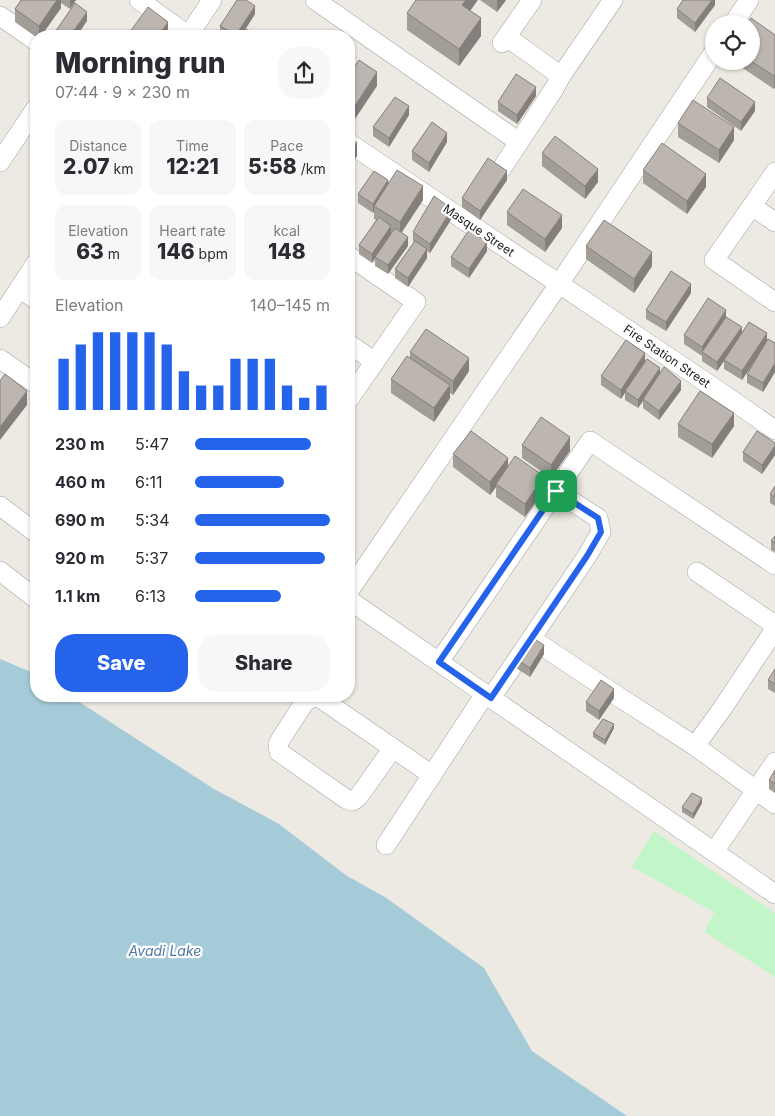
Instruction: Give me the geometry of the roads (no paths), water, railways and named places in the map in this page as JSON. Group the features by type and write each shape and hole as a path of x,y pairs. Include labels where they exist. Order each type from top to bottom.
{"street":[{"path":"138,0 180,30"},
{"path":"192,30 212,0"},
{"path":"315,0 519,142"},
{"path":"532,0 504,40 561,76"},
{"path":"502,168 613,0"},
{"path":"739,15 748,0"},
{"path":"0,16 30,37"},
{"path":"355,582 559,284 705,65"},
{"path":"0,162 30,117"},
{"name":"Masque Street","path":"355,147 559,284"},
{"path":"775,172 714,260 775,302"},
{"path":"752,206 775,222"},
{"path":"355,260 416,302 355,390"},
{"path":"0,318 30,272"},
{"name":"Fire Station Street","path":"559,284 775,430"},
{"path":"20,288 30,296"},
{"path":"355,348 375,362"},
{"path":"0,359 30,380"},
{"path":"439,662 590,441 775,565"},
{"path":"386,845 432,775 488,696 532,639 601,532 598,518 556,491"},
{"path":"0,506 30,528"},
{"path":"0,571 30,595"},
{"path":"697,572 775,625"},
{"path":"355,604 775,894"},
{"path":"695,746 775,630"},
{"path":"532,639 695,746 775,804"},
{"path":"305,702 278,744 279,752 346,798 353,801 359,796 393,748"},
{"path":"326,702 432,775"},
{"path":"714,852 775,762"}],"water":[{"name":"Avadi Lake","path":"0,659 30,672 30,702 79,702 214,789 279,824 347,876 385,897 484,968 532,1051 627,1116 0,1116"}]}
